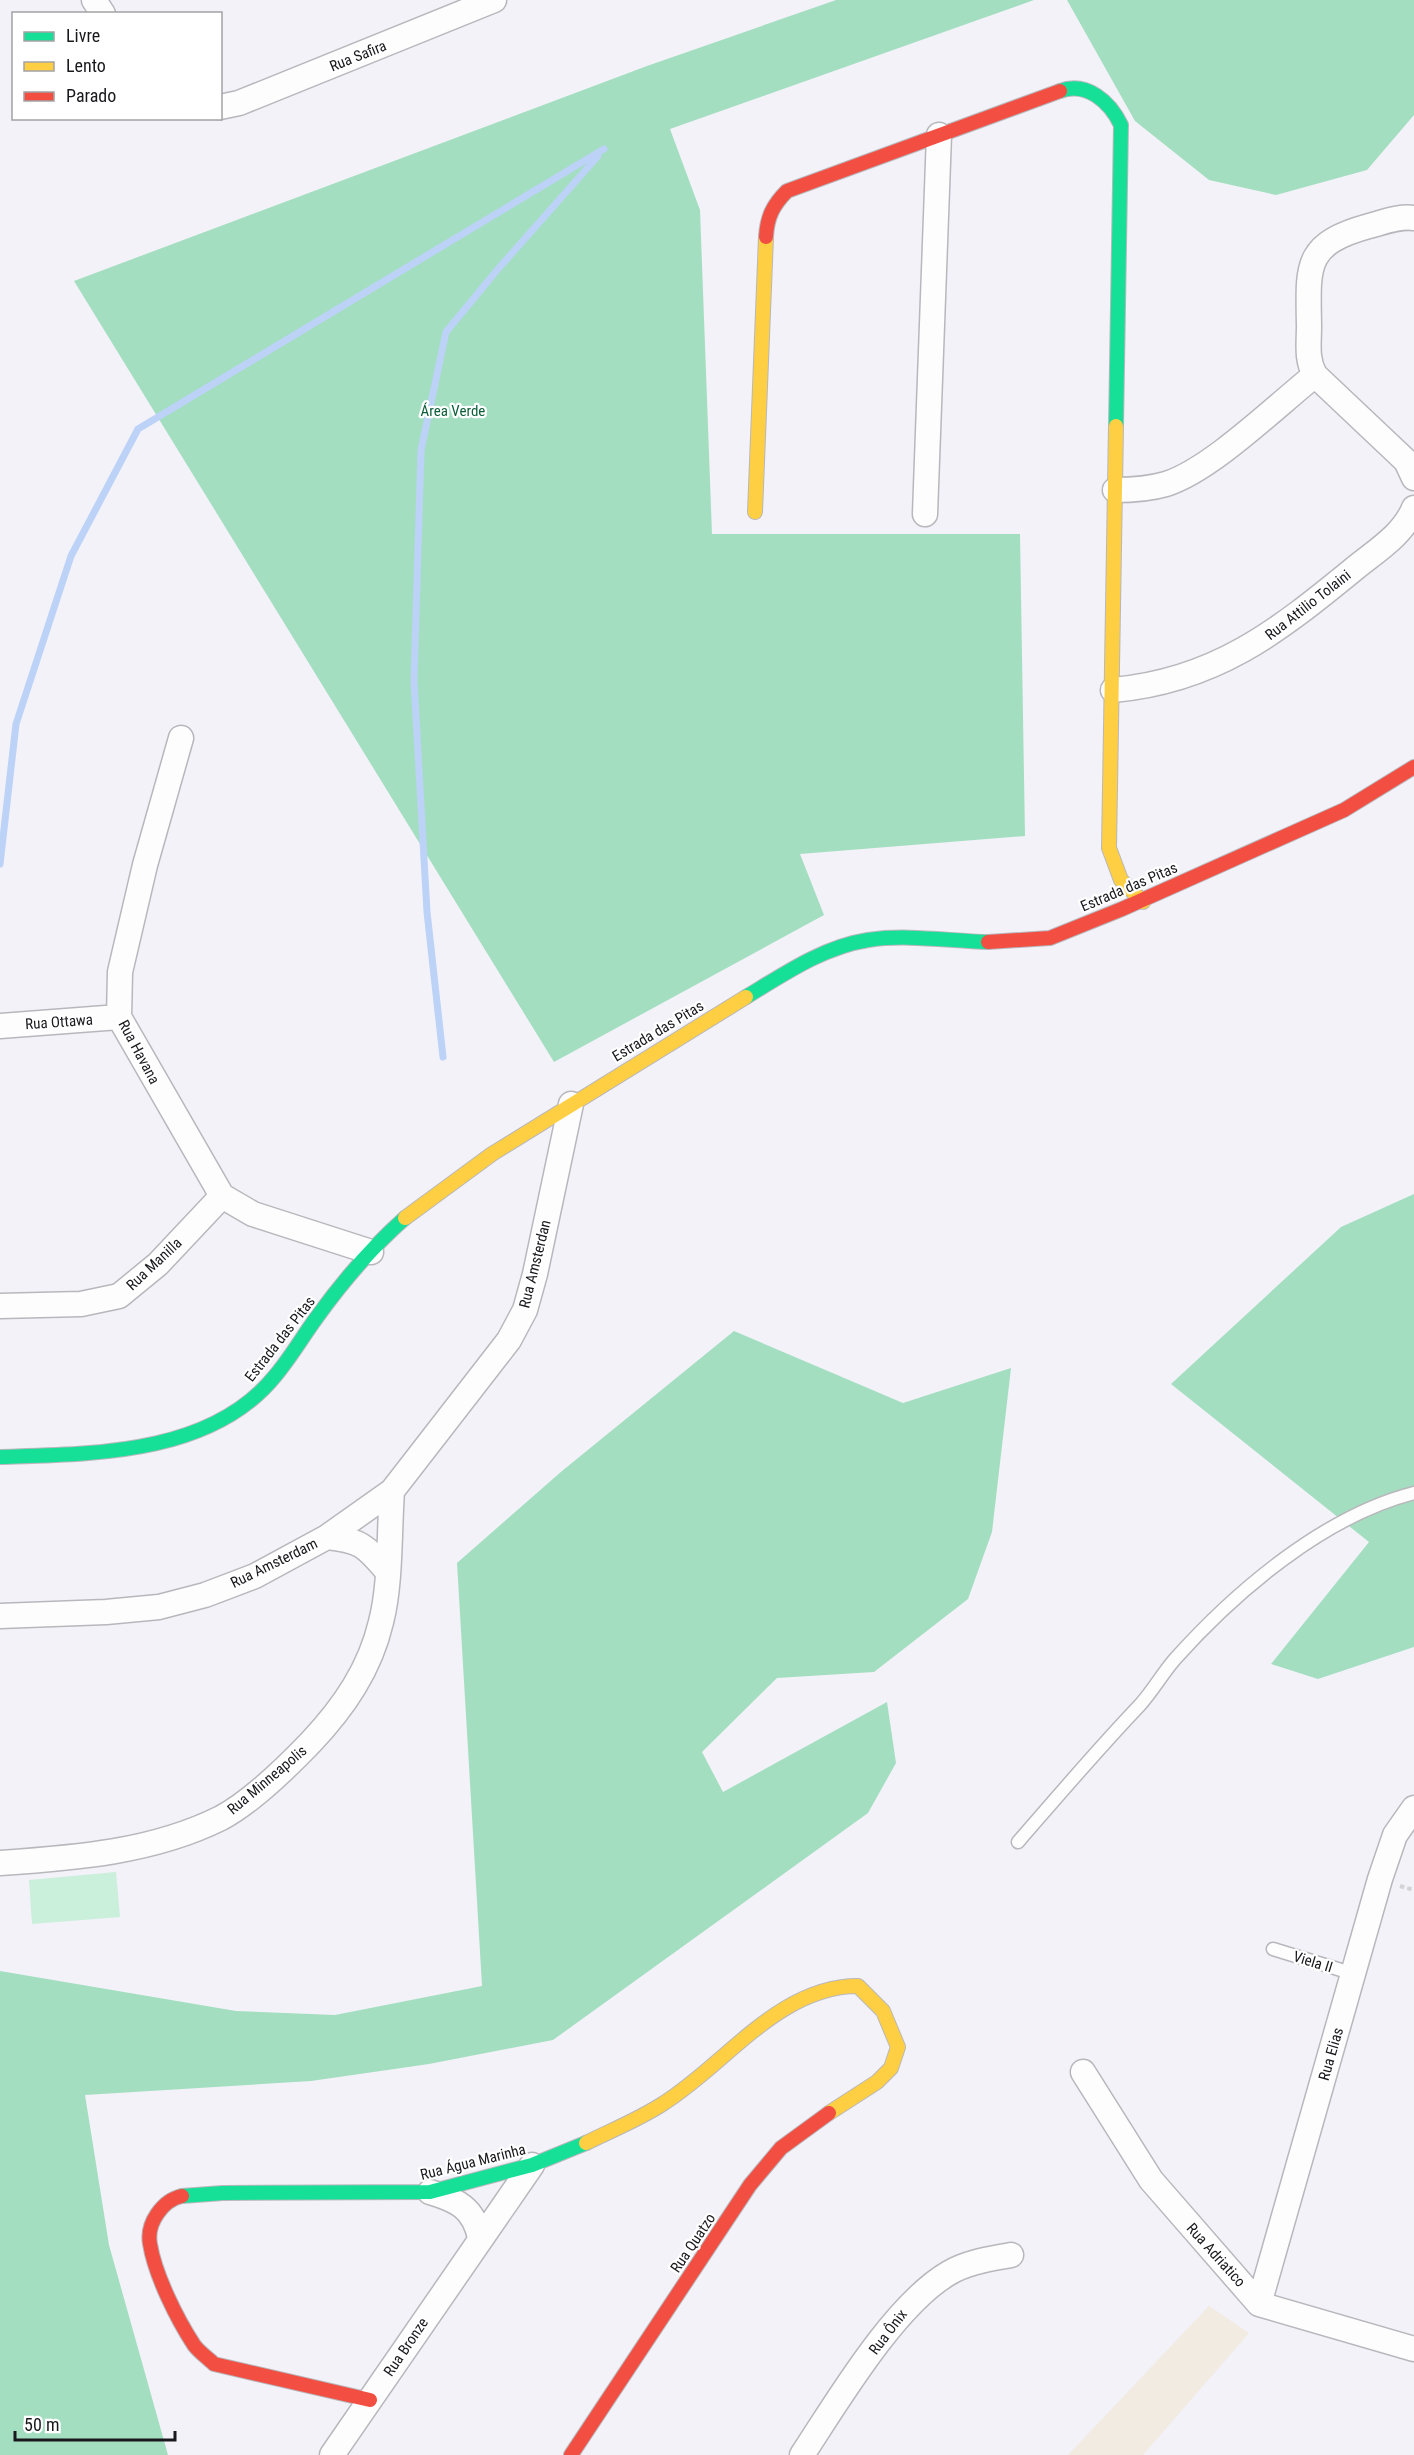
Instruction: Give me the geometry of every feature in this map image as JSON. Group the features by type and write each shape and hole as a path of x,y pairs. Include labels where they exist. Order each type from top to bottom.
{"street":[{"name":"Rua Safira","path":"222,107 239,103 494,0"},
{"path":"755,512 767,221 770,212 787,191 1065,89 1090,91 1110,104 1121,126 1109,848 1121,880 1143,902"},
{"path":"925,514 939,135"},
{"path":"1414,218 1396,218 1342,233 1326,243 1314,260 1309,283 1308,349 1315,375 1406,461 1414,478"},
{"path":"1115,490 1149,488 1192,472 1315,375"},
{"name":"Rua Attilio Tolaini","path":"1113,690 1151,687 1178,679 1258,643 1285,626 1397,534 1414,508"},
{"name":"Rua Havana","path":"181,738 145,865 123,960 119,1017 222,1196 253,1214 371,1252"},
{"name":"Estrada das Pitas","path":"0,1457 63,1455 128,1447 184,1435 220,1419 258,1395 322,1311 371,1252 393,1228 457,1177 571,1104 779,977 838,948 877,939 1014,943 1050,938 1143,902 1346,808 1414,767"},
{"name":"Rua Ottawa","path":"0,1026 119,1017"},
{"name":"Rua Amsterdan","path":"392,1491 509,1340 525,1310 571,1104"},
{"name":"Rua Manilla","path":"0,1306 81,1304 119,1296 158,1264 222,1196"},
{"name":"Rua Amsterdam","path":"0,1617 159,1607 205,1595 255,1576 327,1537 392,1491"},
{"name":"Rua Minneapolis","path":"0,1863 117,1851 174,1836 222,1817 261,1788 299,1755 333,1719 356,1686 382,1621 392,1491"},
{"path":"327,1537 351,1539 371,1552 387,1571"},
{"name":"Rua Elias","path":"1259,2304 1395,1835 1414,1808"},
{"name":"Rua Água Marinha","path":"370,2400 214,2364 195,2347 160,2277 149,2242 153,2219 171,2198 193,2194 429,2192 532,2165 581,2146 665,2103 764,2023 817,1992 837,1986 858,1986 884,2011 898,2047 891,2068 877,2082"},
{"name":"Rua Adriatico","path":"1083,2072 1151,2180 1259,2304"},
{"name":"Rua Quatzo","path":"571,2455 750,2185 781,2148 814,2122 877,2082"},
{"name":"Rua Bronze","path":"332,2455 532,2165"},
{"path":"429,2192 465,2205 477,2226 480,2238"},
{"name":"Rua Ônix","path":"802,2455 837,2403 915,2298 949,2272 979,2260 1011,2255"},
{"path":"1259,2304 1414,2349"}],"lane":[{"path":"1018,1842 1115,1729 1140,1704 1174,1660 1239,1594 1283,1558 1331,1528 1399,1497 1414,1493"},
{"name":"Viela II","path":"1273,1949 1354,1974"}],"shaded area":[{"path":"1209,2306 1249,2333 1143,2455 1068,2455"}],"green space":[{"name":"Área Verde","path":"836,0 1034,0 670,129 700,210 712,534 1020,534 1025,836 800,854 824,915 554,1062 74,281 647,66"},
{"path":"1067,0 1414,0 1414,115 1367,170 1276,195 1209,180 1135,121"},
{"path":"1414,1194 1414,1647 1318,1679 1271,1664 1369,1542 1171,1384 1341,1227"},
{"path":"734,1331 903,1403 1011,1368 992,1532 968,1599 874,1672 777,1678 702,1752 723,1792 887,1702 896,1763 868,1813 553,2040 429,2064 311,2081 85,2095 109,2245 168,2455 0,2455 0,1971 236,2011 335,2015 482,1986 457,1563 562,1471"},
{"path":"116,1872 120,1917 32,1924 29,1880"}],"waterway":[{"path":"0,864 16,724 71,556 138,429 604,149"},
{"path":"443,1057 427,912 414,681 421,450 446,332 498,269 598,156"}],"traffic: fast":[{"path":"1060,91 1070,89 1088,91 1104,101 1121,125 1116,426"},
{"path":"746,997 804,962 835,949 868,940 928,938 988,942"},
{"path":"0,1457 111,1451 184,1436 218,1422 249,1402 275,1376 348,1278 405,1218"},
{"path":"182,2196 223,2193 430,2192 532,2165 586,2143"}],"traffic: slow":[{"path":"755,512 766,237"},
{"path":"1116,426 1109,848 1121,880 1143,902"},
{"path":"405,1218 492,1154 746,997"},
{"path":"586,2143 664,2103 778,2013 803,1999 830,1989 858,1986 883,2011 898,2047 891,2068 877,2082 829,2113"}],"traffic: jam":[{"path":"766,237 772,212 787,191 1060,91"},
{"path":"988,942 1050,938 1122,909 1344,810 1414,767"},
{"path":"571,2455 750,2185 781,2148 829,2113"},
{"path":"182,2196 162,2207 153,2221 149,2236 157,2269 168,2296 196,2348 214,2364 370,2400"}]}
